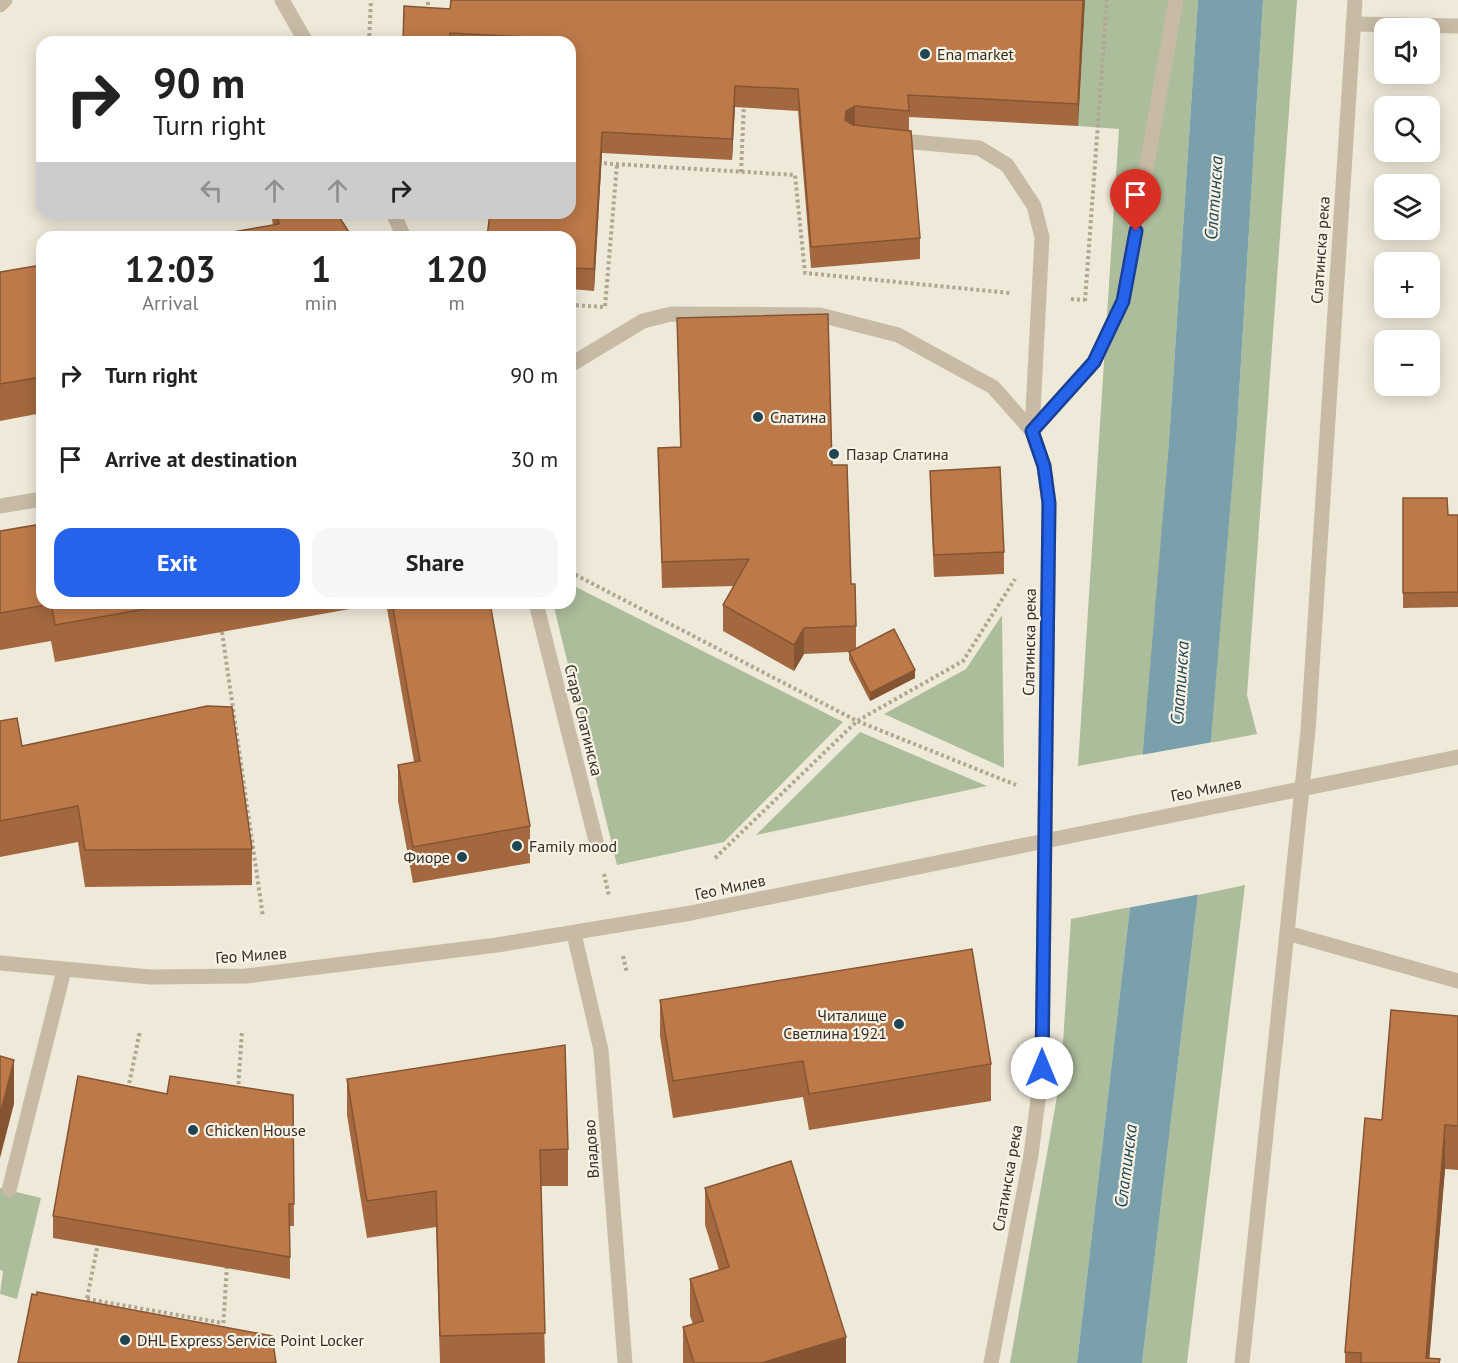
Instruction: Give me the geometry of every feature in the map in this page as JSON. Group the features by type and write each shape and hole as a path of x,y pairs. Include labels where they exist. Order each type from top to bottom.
{"street":[{"path":"0,5 5,0"},
{"path":"282,0 303,36"},
{"path":"1032,431 1094,362 1123,301 1176,0"},
{"name":"Слатинска река","path":"1242,1363 1302,788 1355,0"},
{"path":"1353,24 1458,26"},
{"path":"877,139 979,148 1007,165 1034,206 1042,237 1032,431"},
{"name":"Слатинска река","path":"576,360 643,321 671,314 820,315 898,335 909,341 993,387 1032,431 1044,466 1049,503 1043,840 1042,1068 1030,1155 991,1363"},
{"path":"0,507 36,500"},
{"name":"Стара Слатинска","path":"538,609 597,845"},
{"name":"Гео Милев","path":"0,963 150,977 246,976 574,934 691,913 1458,757"},
{"path":"1287,933 1458,981"},
{"name":"Владово","path":"574,934 601,1050 625,1363"},
{"path":"9,1190 64,970"}],"path":[{"path":"369,36 370,0"},
{"path":"428,0 428,19"},
{"path":"1084,309 1107,0"},
{"path":"741,172 744,96"},
{"path":"593,163 795,175 805,273 1085,300"},
{"path":"576,305 605,307 617,164"},
{"path":"715,858 857,721 963,661 1018,574"},
{"path":"576,575 857,721 1044,796"},
{"path":"222,632 263,917"},
{"path":"126,1100 140,1030"},
{"path":"238,1098 242,1031"},
{"path":"85,1310 99,1240"},
{"path":"223,1333 228,1255"},
{"path":"87,1299 223,1323"}],"green space":[{"path":"1085,0 1198,0 1169,441 1144,754 1078,766 1119,129 1078,126"},
{"path":"1263,0 1297,0 1247,695 1257,734 1210,743 1237,428"},
{"path":"576,587 843,722 724,842 617,865 554,609 576,609"},
{"path":"1002,615 1004,768 884,714 966,669"},
{"path":"860,732 987,786 756,835"},
{"path":"1245,885 1187,1363 1142,1363 1198,895"},
{"path":"1130,907 1077,1363 1010,1363 1061,1074 1071,919"},
{"path":"0,1188 41,1198 17,1299 0,1294 3,1271 0,1270"}],"water":[{"name":"Слатинска","path":"1198,0 1263,0 1237,428 1198,895 1142,1363 1077,1363 1130,907 1169,441"}],"pier":[{"path":"1213,742 1201,894 1127,908 1141,755"}],"building":[{"path":"451,0 1083,0 1078,104 908,95 909,111 855,106 846,111 845,120 853,125 911,131 920,238 811,247 798,89 735,86 732,139 602,132 594,269 576,268 576,231 488,231 489,219 576,219 576,36 450,33 450,36 403,36 404,6 450,9"},
{"path":"278,219 341,219 348,231 239,231 279,224"},
{"path":"36,266 36,378 0,384 0,272"},
{"path":"828,314 832,465 847,465 851,584 855,584 856,626 804,628 794,645 723,605 749,559 662,562 658,448 681,447 677,318"},
{"path":"1000,467 1004,552 934,555 930,471"},
{"path":"1403,498 1447,498 1448,515 1458,515 1458,592 1403,593"},
{"path":"36,525 36,607 0,613 0,531"},
{"path":"52,609 145,609 55,625"},
{"path":"393,609 491,609 530,826 413,847 398,765 420,761"},
{"path":"894,629 915,670 870,693 849,652"},
{"path":"207,706 232,707 252,849 85,850 78,806 0,821 0,721 17,718 22,746"},
{"path":"972,949 991,1064 809,1094 803,1061 673,1081 660,1000"},
{"path":"1391,1010 1458,1016 1458,1126 1445,1125 1426,1358 1440,1359 1439,1363 1361,1363 1361,1353 1345,1352 1365,1118 1382,1120"},
{"path":"565,1045 568,1149 540,1150 545,1333 440,1336 436,1191 367,1201 347,1079"},
{"path":"0,1056 14,1060 0,1115"},
{"path":"78,1076 167,1094 170,1076 293,1095 294,1204 289,1204 290,1257 53,1216"},
{"path":"791,1161 846,1337 761,1363 694,1363 683,1327 703,1321 690,1279 729,1267 705,1188"},
{"path":"37,1292 272,1336 276,1363 18,1363 32,1294 37,1295"}],"place":[{"name":"Ena market","path":"925,54"},
{"name":"Слатина","path":"758,417"},
{"name":"Пазар Слатина","path":"834,454"},
{"name":"Family mood","path":"517,846"},
{"name":"Фиоре","path":"462,857"},
{"name":"Читалище Светлина 1921","path":"899,1024"},
{"name":"Chicken House","path":"193,1130"},
{"name":"DHL Express Service Point Locker","path":"125,1340"}],"route":[{"path":"1042,1068 1042,893 1049,503 1044,466 1032,431 1094,362 1123,301 1136,231"}]}
